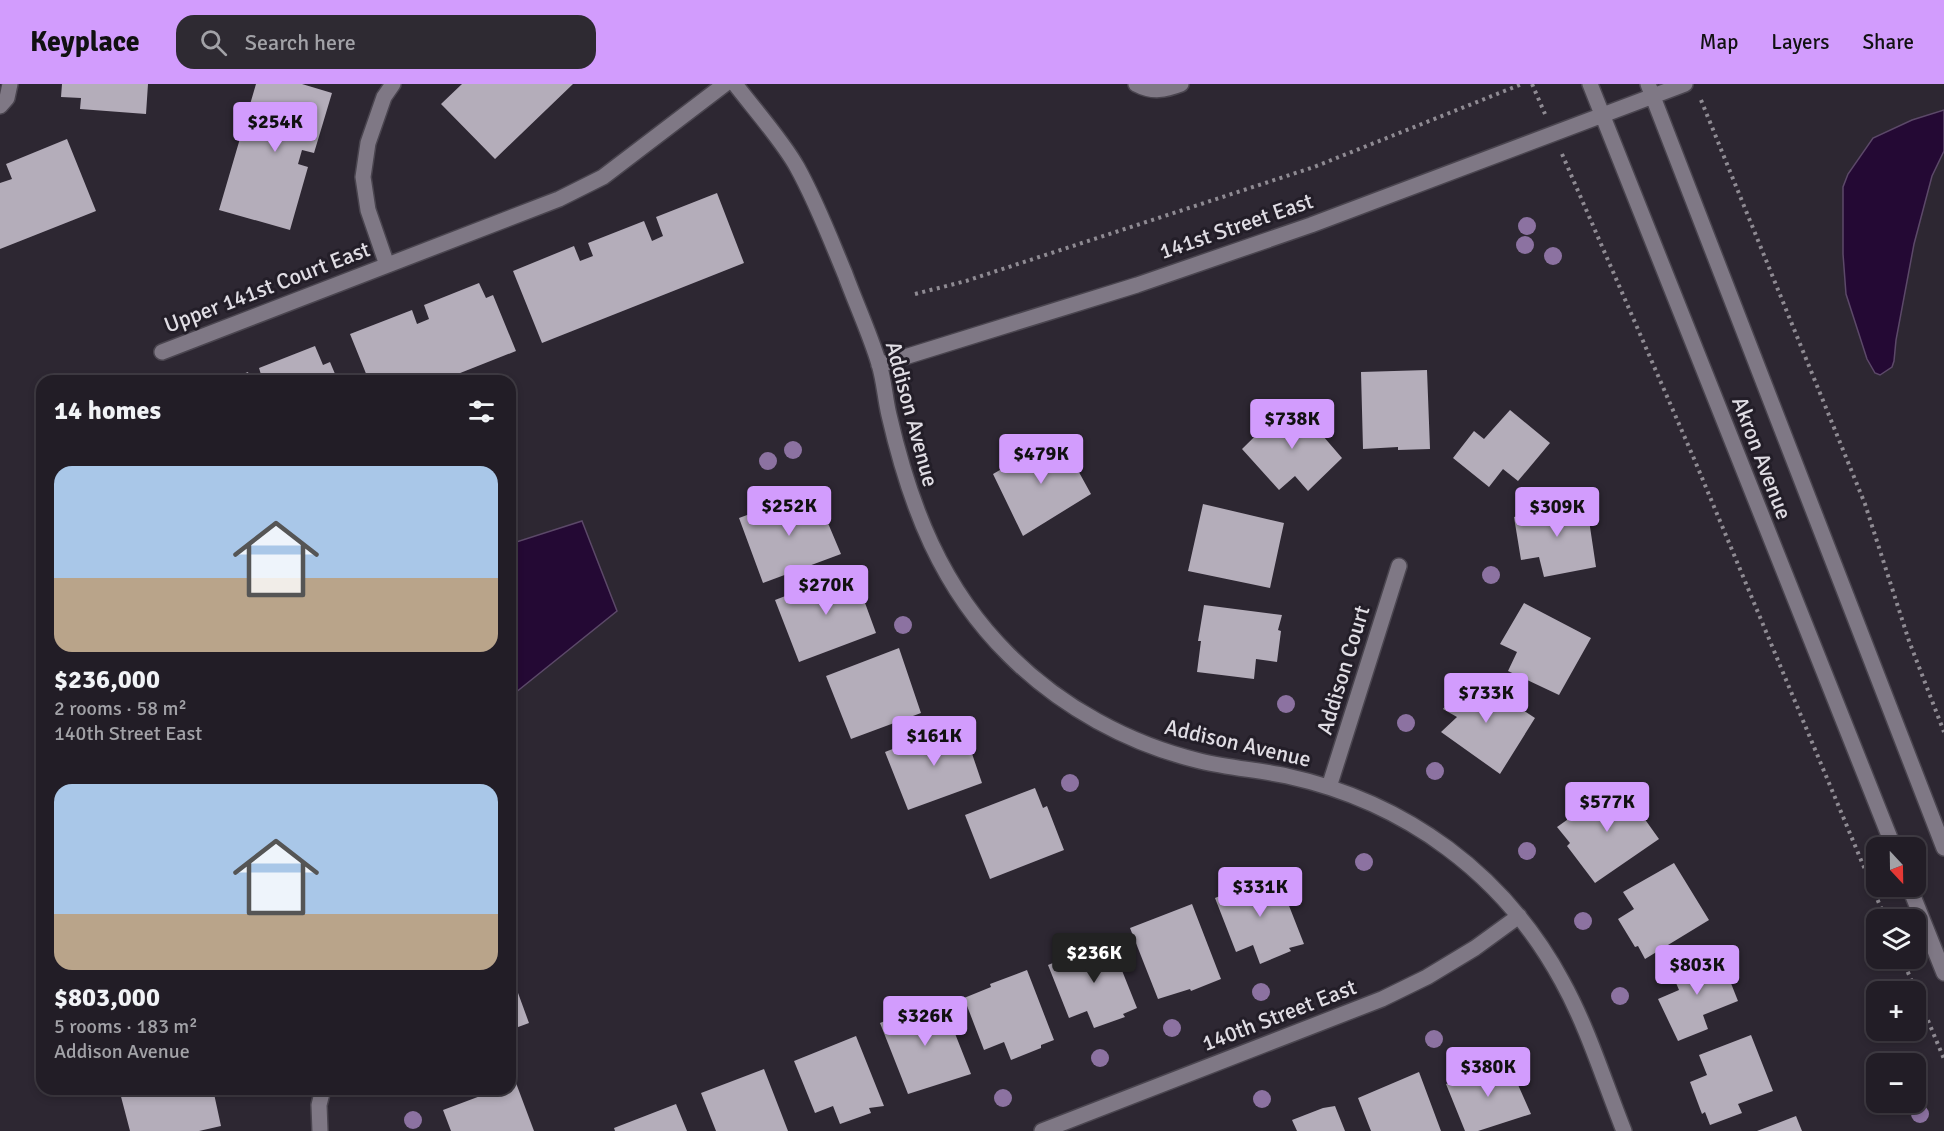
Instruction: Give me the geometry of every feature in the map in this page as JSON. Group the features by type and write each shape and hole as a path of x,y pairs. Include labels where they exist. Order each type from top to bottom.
{"street":[{"path":"0,105 7,98 10,84"},
{"path":"387,265 368,210 363,177 368,143 384,97 393,84"},
{"name":"Upper 141st Court East","path":"162,352 559,199 603,177 725,84"},
{"name":"Addison Avenue","path":"735,84 795,163 817,205 879,364 889,415 910,495 926,535 945,572 964,602 986,630 1009,655 1041,683 1106,726 1138,741 1198,761 1285,776 1357,796 1434,837 1479,874 1519,916 1550,959 1575,1006 1623,1131"},
{"path":"1136,84 1163,91 1181,84"},
{"name":"Akron Avenue","path":"1590,84 1890,837"},
{"name":"141st Street East","path":"879,364 1137,285 1311,225 1603,115 1650,90 1685,84"},
{"name":"Akron Avenue","path":"1650,90 1944,848"},
{"name":"Addison Court","path":"1329,787 1399,566"},
{"path":"1913,897 1944,973"},
{"name":"140th Street East","path":"1042,1131 1382,999 1446,966 1519,916"},
{"path":"320,1131 319,1105 322,1095"}],"path":[{"path":"915,294 966,281 1314,167 1522,84"},
{"path":"1532,84 1695,461 1881,909"},
{"path":"1699,95 1865,504 1909,641 1944,732"},
{"path":"1907,969 1944,1059"}],"shaded area":[{"path":"1944,110 1944,151 1932,176 1914,244 1894,361 1892,367 1880,375 1875,373 1867,359 1846,294 1843,254 1843,187 1848,174 1873,138 1912,120"},
{"path":"582,521 617,611 516,692 516,542"}],"building":[{"path":"62,84 148,84 146,114 80,109 81,98 61,97"},
{"path":"256,84 302,84 332,93 314,153 302,150 298,164 308,167 290,230 219,210"},
{"path":"462,84 573,84 495,159 441,104"},
{"path":"67,139 96,211 0,249 0,183 12,179 6,164"},
{"path":"717,193 744,263 542,343 513,271 574,246 580,261 593,256 588,243 644,221 652,241 663,236 656,217"},
{"path":"479,283 486,298 493,295 516,351 455,375 367,375 350,334 412,310 417,324 429,319 424,305"},
{"path":"315,346 323,365 330,362 335,375 261,375 259,368"},
{"path":"1427,370 1430,449 1398,450 1398,447 1363,449 1361,372"},
{"path":"1292,400 1342,458 1308,491 1295,476 1279,490 1242,449"},
{"path":"1510,410 1550,443 1518,481 1503,469 1489,487 1453,458 1474,431 1484,439"},
{"path":"1059,436 1091,494 1023,536 993,474"},
{"path":"809,492 815,511 822,509 841,554 763,583 739,518"},
{"path":"1586,500 1596,567 1544,577 1539,557 1521,560 1514,517 1544,510 1543,506"},
{"path":"1203,504 1284,523 1270,588 1188,571"},
{"path":"853,570 876,633 799,662 775,600"},
{"path":"1524,603 1591,638 1559,695 1508,671 1517,652 1500,644"},
{"path":"1204,605 1282,615 1278,630 1281,631 1277,662 1256,659 1254,679 1197,672 1201,641 1198,641"},
{"path":"899,648 921,713 851,739 826,676"},
{"path":"1470,675 1535,718 1500,774 1441,732 1457,717 1443,709"},
{"path":"956,724 963,741 967,739 982,783 908,810 885,752"},
{"path":"1619,783 1659,839 1595,883 1567,846 1570,843 1557,827"},
{"path":"1035,788 1043,808 1047,806 1064,850 990,879 965,815"},
{"path":"1674,863 1709,920 1645,959 1618,919 1634,909 1623,892"},
{"path":"1275,870 1304,944 1289,948 1291,951 1260,964 1253,945 1236,952 1215,898"},
{"path":"1192,904 1221,979 1191,991 1190,989 1158,999 1130,928"},
{"path":"1109,938 1137,1008 1123,1014 1125,1017 1094,1028 1087,1011 1069,1018 1048,965 1075,954 1074,951"},
{"path":"1719,953 1738,1001 1703,1015 1708,1029 1678,1041 1658,999 1679,990 1671,971"},
{"path":"1027,970 1054,1040 1011,1060 1004,1042 984,1050 964,998 991,987 990,984"},
{"path":"516,987 529,1023 516,1028"},
{"path":"941,998 971,1074 908,1094 880,1023"},
{"path":"1751,1035 1773,1091 1738,1104 1742,1113 1710,1125 1705,1112 1702,1114 1690,1082 1707,1075 1699,1055"},
{"path":"856,1036 884,1106 869,1108 871,1113 840,1124 833,1106 815,1113 794,1061"},
{"path":"1507,1060 1531,1114 1478,1131 1465,1131 1446,1084"},
{"path":"764,1069 788,1131 716,1131 701,1093"},
{"path":"1419,1072 1441,1131 1371,1131 1358,1098"},
{"path":"516,1083 534,1131 451,1131 443,1110 483,1095 516,1095"},
{"path":"121,1095 214,1095 221,1126 199,1131 130,1131"},
{"path":"676,1104 687,1131 615,1131 614,1128"},
{"path":"1335,1106 1345,1131 1297,1131 1292,1120 1323,1108"},
{"path":"1796,1116 1802,1131 1757,1131"}]}
